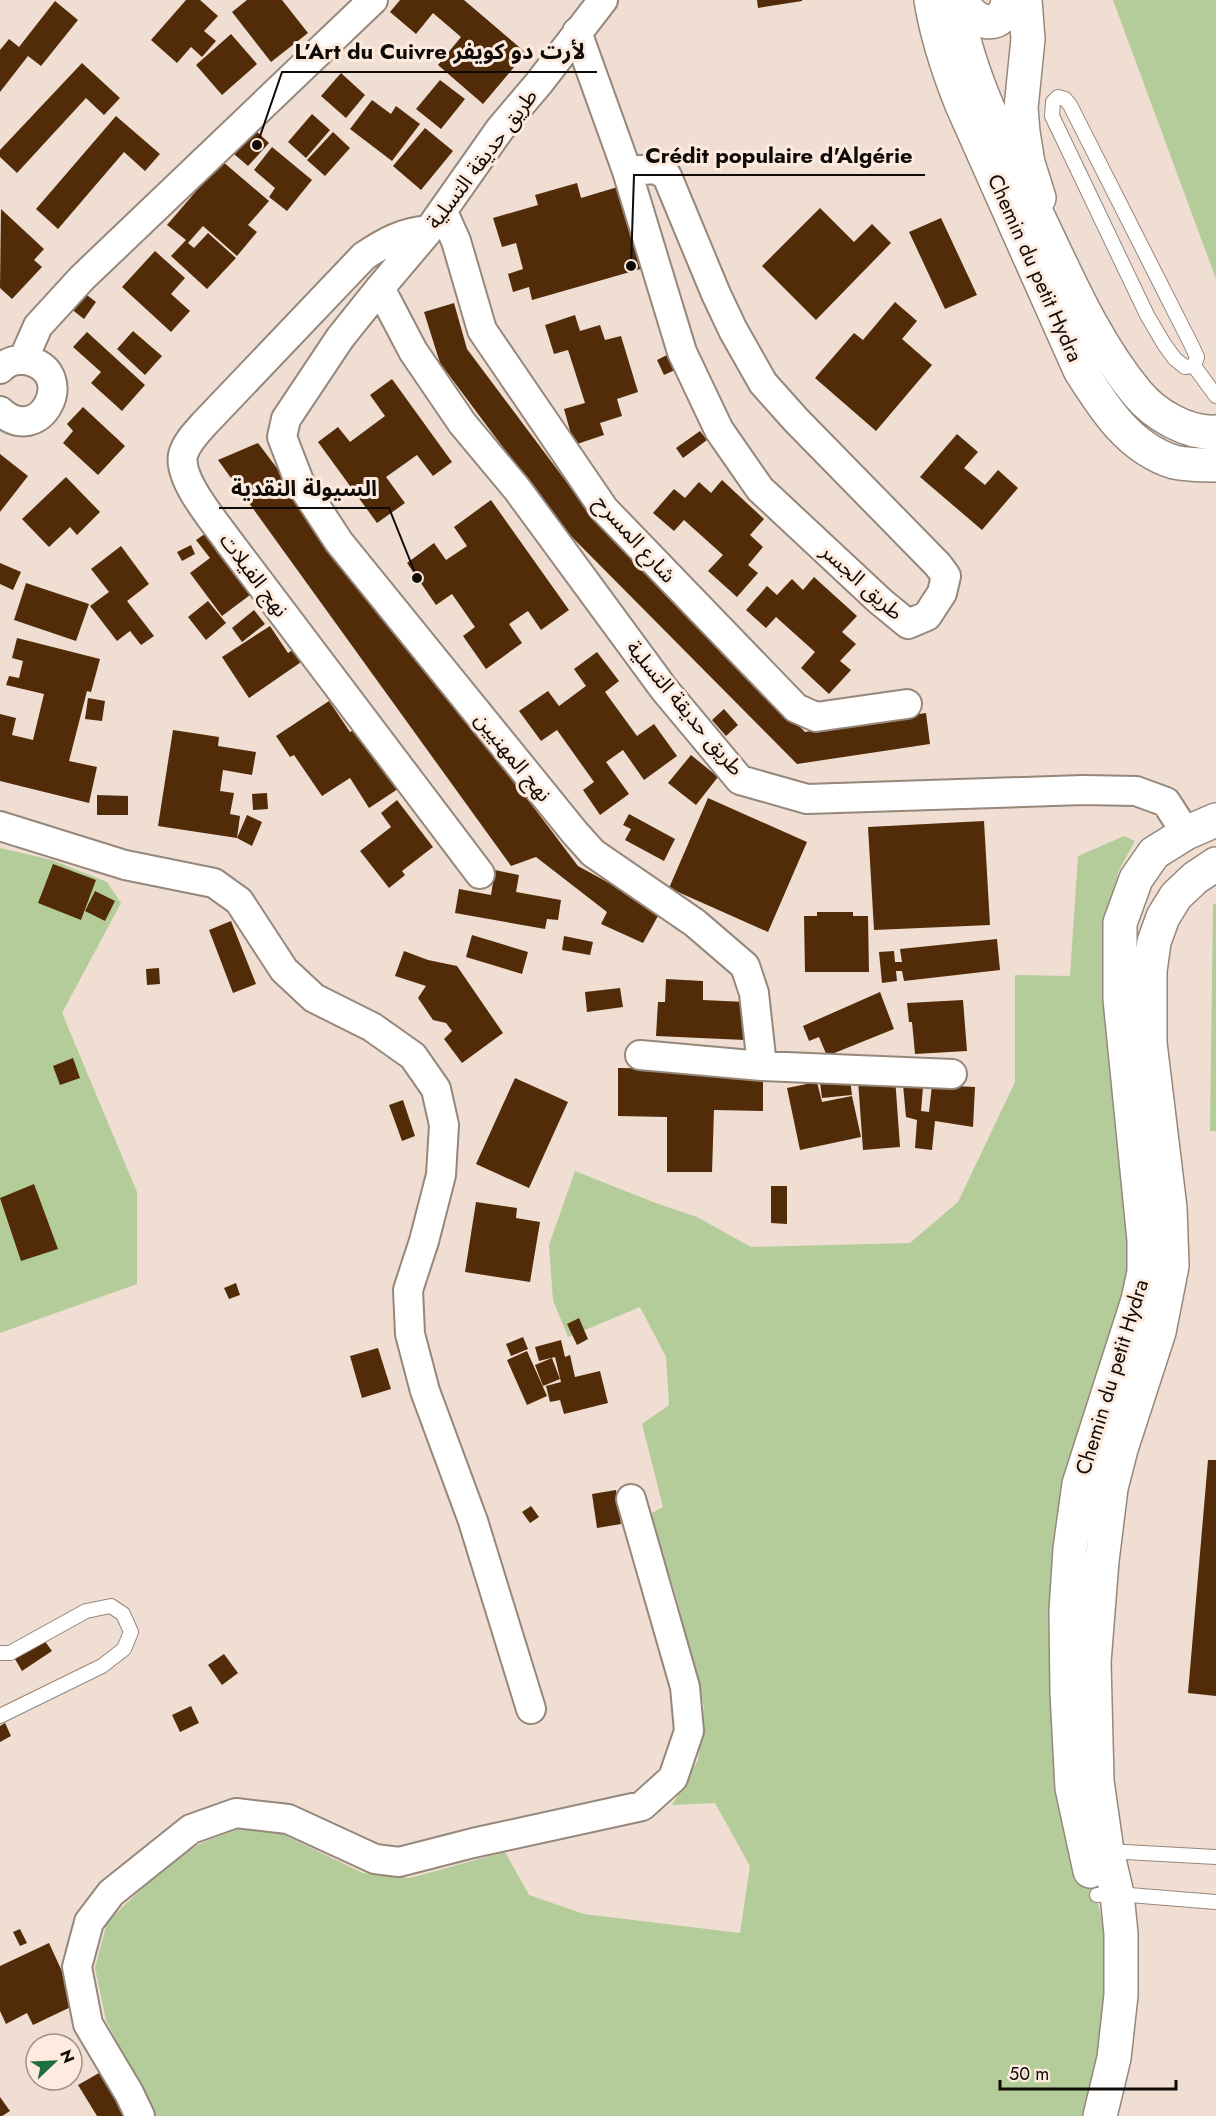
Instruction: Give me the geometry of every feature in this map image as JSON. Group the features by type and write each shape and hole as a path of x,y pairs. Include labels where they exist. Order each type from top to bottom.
{"main road":[{"name":"Chemin du petit Hydra","path":"931,0 945,62 962,105 1080,370 1092,390 1113,419 1131,438 1151,453 1176,462 1216,465"},
{"name":"Chemin du petit Hydra","path":"957,0 959,21 977,80 1061,265 1100,342 1139,395 1167,419 1203,433 1216,432"},
{"path":"962,0 966,10 974,18 985,22 1002,17 1008,6 1008,0"},
{"path":"1024,0 1028,39 1021,108 1023,132 1028,163 1061,265"},
{"name":"Chemin du petit Hydra","path":"1100,2116 1114,2058 1121,1995 1121,1934 1107,1894 1096,1850 1072,1788 1066,1611 1070,1549 1079,1484 1138,1300 1144,1272 1144,1240 1120,999 1120,923 1136,879 1154,853 1186,833 1216,820"},
{"name":"Chemin du petit Hydra","path":"1096,1850 1094,1662 1105,1524 1121,1449 1158,1332 1172,1266 1170,1208 1150,1043 1150,971 1154,942 1163,918 1176,896 1194,878 1216,864"}],"street":[{"path":"11,364 38,326 82,278 373,0"},
{"name":"طريق حديقة التسلية","path":"286,419 340,339 436,221 500,129 603,0"},
{"name":"طريق الجسر","path":"577,32 627,171 682,352 719,430 760,489 880,601 908,624 927,616 942,593 945,576 942,571 804,428 764,383 733,330 716,294 667,176 656,169 627,171"},
{"name":"شارع المسرح","path":"436,221 456,241 482,330 604,509 796,708 816,717 907,704"},
{"name":"نهج الفيلات","path":"436,221 387,241 364,256 204,424 189,442 183,453 182,464 195,493 229,542 480,874"},
{"name":"طريق حديقة التسلية","path":"380,288 413,351 462,423 517,489 664,689 740,780 807,799 1083,789 1136,791 1166,802 1186,833"},
{"path":"0,411 6,417 16,421 30,421 40,416 52,398 52,383 42,366 32,361 11,364"},
{"name":"نهج المهنيين","path":"286,419 282,437 287,454 299,481 325,522 574,833 593,853 695,923 745,966 754,993 762,1066"},
{"path":"0,826 125,865"},
{"path":"0,844 52,857 125,865 214,883 238,901 284,970 306,991 314,998 372,1027 413,1056 436,1089 444,1125 441,1175 424,1241 408,1290 410,1334 425,1391 473,1521 531,1709"},
{"path":"640,1055 762,1066 952,1074"},
{"path":"140,2116 129,2092 88,2024 77,1967 89,1922 111,1893 191,1829 236,1813 288,1819 375,1859 399,1862 473,1843 642,1806 673,1778 689,1731 686,1687 631,1499"}],"lane":[{"path":"1194,366 1185,367 1175,358 1147,315 1052,116 1055,99 1062,97 1072,109 1196,354 1194,366 1216,396"},
{"path":"0,1653 10,1653 86,1611 111,1606 123,1614 131,1632 124,1649 102,1666 0,1716"},
{"path":"1096,1850 1216,1857"},
{"path":"1107,1894 1216,1902"}],"green space":[{"path":"1113,0 1216,0 1216,279"},
{"path":"1124,836 1135,841 1118,872 1113,908 1140,1240 1079,1484 1086,1854 1105,1932 1108,1998 1089,2116 154,2116 106,2020 95,1968 107,1922 163,1868 201,1843 242,1828 278,1832 363,1873 410,1878 505,1852 529,1895 584,1914 740,1933 750,1866 715,1803 672,1805 698,1760 704,1707 676,1596 650,1514 663,1507 642,1424 669,1405 666,1357 640,1307 568,1337 553,1300 549,1245 575,1171 697,1217 751,1247 910,1243 958,1202 1015,1082 1015,975 1070,976 1078,856"},
{"path":"0,848 52,860 107,882 121,903 62,1013 137,1192 137,1284 0,1333"},
{"path":"1213,904 1216,904 1216,1131 1210,1131"}],"building":[{"path":"186,0 200,0 218,16 204,31 216,41 202,57 191,47 177,63 151,40"},
{"path":"247,0 282,0 308,33 271,62 232,12"},
{"path":"400,0 464,0 526,53 483,104 438,65 461,37 433,13 416,34 390,12"},
{"path":"757,0 802,0 802,1 758,8"},
{"path":"55,1 78,20 41,66 28,56 0,92 0,50 9,39 19,47"},
{"path":"231,34 257,64 222,95 196,65"},
{"path":"82,63 120,98 104,115 86,98 17,173 0,157 0,150"},
{"path":"341,73 365,95 346,118 321,96"},
{"path":"440,80 465,99 441,129 416,109"},
{"path":"372,100 391,114 396,106 420,124 392,161 350,129"},
{"path":"312,114 330,130 306,158 288,142"},
{"path":"116,116 160,154 145,171 124,152 58,229 36,209"},
{"path":"425,128 453,151 421,190 393,166"},
{"path":"255,130 269,143 248,166 234,154"},
{"path":"333,132 350,148 325,176 307,160"},
{"path":"272,147 312,180 287,211 269,197 275,188 254,170"},
{"path":"222,161 269,201 248,225 257,232 237,256 203,226 188,243 194,248 208,233 236,258 207,289 171,256 186,240 167,225"},
{"path":"577,183 581,198 621,186 644,268 532,300 529,287 513,292 508,274 523,269 516,243 502,247 493,218 538,205 535,195"},
{"path":"820,208 854,242 872,224 891,243 816,320 762,266"},
{"path":"1,209 44,249 34,260 42,267 12,299 0,288"},
{"path":"941,218 977,295 945,309 909,232"},
{"path":"155,251 185,278 171,294 190,311 171,332 122,287"},
{"path":"83,292 96,302 84,319 70,308"},
{"path":"895,302 917,321 902,339 932,365 876,431 815,378 854,333 863,340"},
{"path":"454,303 467,349 589,512 805,732 926,713 930,744 797,764 564,529 440,363 424,312"},
{"path":"575,315 580,331 600,325 605,340 621,336 638,392 617,399 622,416 600,423 604,435 574,445 564,409 585,403 568,350 554,354 545,325"},
{"path":"133,331 162,356 145,375 117,349"},
{"path":"87,332 145,385 122,411 91,383 101,372 73,347"},
{"path":"667,355 675,370 664,375 657,360"},
{"path":"392,379 452,462 433,476 417,455 386,477 405,503 377,523 318,442 338,427 350,442 385,416 370,395"},
{"path":"83,407 125,446 98,475 63,443 73,431 67,424"},
{"path":"700,431 707,440 683,458 676,448"},
{"path":"957,434 978,452 964,468 985,485 998,470 1018,488 982,530 920,477"},
{"path":"258,443 578,866 620,889 663,907 643,943 601,924 607,912 536,857 511,866 218,460"},
{"path":"0,454 28,476 0,512"},
{"path":"66,477 100,512 77,535 70,527 49,547 22,519"},
{"path":"722,480 764,519 750,535 763,547 748,565 758,573 737,597 708,571 723,555 684,520 674,531 653,513 674,489 685,498 699,482 711,493"},
{"path":"491,500 569,610 541,630 528,611 509,624 522,643 486,669 463,636 475,627 452,594 436,605 407,563 434,543 446,560 467,546 454,527"},
{"path":"209,531 254,592 222,616 190,573 210,558 196,540"},
{"path":"191,545 195,554 182,561 177,552"},
{"path":"121,546 149,584 127,601 154,636 141,645 130,631 117,641 90,606 109,592 91,569"},
{"path":"0,563 21,572 13,590 0,584"},
{"path":"814,577 857,616 842,632 856,644 840,661 851,670 829,694 801,668 815,652 776,617 766,628 746,610 767,586 777,595 792,579 803,590"},
{"path":"26,583 89,604 76,641 14,620"},
{"path":"208,601 226,623 206,640 188,617"},
{"path":"254,610 265,624 242,642 232,628"},
{"path":"270,626 288,653 299,646 307,658 249,698 222,657"},
{"path":"17,638 100,659 91,692 87,691 69,761 97,767 89,803 0,781 0,714 16,718 12,735 33,740 44,694 6,685 9,676 19,678 23,661 12,658"},
{"path":"597,652 619,681 605,692 637,736 654,724 677,756 644,780 623,750 606,762 629,794 600,815 583,790 594,782 557,730 541,741 519,711 548,691 559,706 586,686 574,669"},
{"path":"88,698 105,701 102,721 85,719"},
{"path":"329,701 350,732 354,730 365,747 372,743 401,787 369,808 350,778 322,796 294,755 290,757 276,736"},
{"path":"724,709 738,725 726,736 712,720"},
{"path":"173,730 219,737 218,746 256,752 252,775 223,770 220,791 234,793 230,814 240,816 237,838 158,826"},
{"path":"691,755 718,777 696,805 668,783"},
{"path":"267,793 268,809 253,810 252,794"},
{"path":"97,795 128,796 128,815 97,815"},
{"path":"708,798 807,842 768,932 669,888"},
{"path":"397,800 433,847 402,871 405,875 389,888 360,851 391,827 381,813"},
{"path":"629,814 675,839 664,861 625,840 631,829 623,825"},
{"path":"247,815 262,822 252,846 237,838"},
{"path":"984,821 990,925 874,930 868,827"},
{"path":"53,864 96,880 81,920 38,903"},
{"path":"495,870 519,875 516,892 561,900 558,920 547,919 545,929 455,913 459,889 491,895"},
{"path":"95,891 115,901 105,921 85,911"},
{"path":"817,912 853,912 853,916 868,916 869,972 805,972 804,916 817,916"},
{"path":"231,921 256,984 233,993 209,930"},
{"path":"472,935 528,952 522,974 466,957"},
{"path":"564,936 593,942 590,955 562,950"},
{"path":"997,939 1000,970 904,981 902,971 896,971 897,981 882,983 879,952 894,951 895,962 902,962 900,949"},
{"path":"404,951 428,960 457,966 503,1033 462,1063 444,1039 452,1031 446,1023 433,1020 418,998 426,986 395,976"},
{"path":"159,968 160,984 147,985 146,969"},
{"path":"666,979 703,981 703,1000 746,1002 745,1040 656,1036 658,1002 665,1002"},
{"path":"620,988 623,1007 587,1012 585,992"},
{"path":"880,992 894,1029 827,1056 819,1037 809,1041 803,1026"},
{"path":"963,1000 967,1051 915,1054 912,1022 909,1022 907,1003"},
{"path":"73,1058 80,1078 60,1085 53,1066"},
{"path":"618,1068 763,1070 763,1111 714,1110 712,1172 667,1172 667,1117 618,1116"},
{"path":"902,1074 924,1075 921,1111 929,1112 932,1085 975,1087 973,1127 935,1121 932,1150 915,1148 917,1120 906,1117"},
{"path":"895,1077 900,1147 863,1150 858,1080"},
{"path":"515,1078 568,1102 529,1188 476,1164"},
{"path":"850,1079 852,1095 822,1098 820,1083"},
{"path":"817,1082 822,1102 852,1096 861,1137 800,1150 787,1088"},
{"path":"403,1100 415,1136 402,1141 389,1105"},
{"path":"34,1184 58,1249 21,1261 0,1198"},
{"path":"771,1186 787,1186 787,1224 771,1223"},
{"path":"476,1202 517,1208 516,1218 540,1222 530,1282 465,1272"},
{"path":"236,1283 240,1295 229,1299 224,1288"},
{"path":"579,1318 588,1339 577,1345 567,1324"},
{"path":"523,1337 528,1349 511,1356 506,1344"},
{"path":"561,1340 565,1357 570,1355 575,1377 600,1371 608,1403 564,1414 560,1400 550,1402 546,1386 561,1382 555,1357 539,1361 535,1347"},
{"path":"378,1348 391,1389 362,1398 350,1356"},
{"path":"527,1351 547,1396 527,1405 507,1360"},
{"path":"552,1358 560,1379 543,1386 535,1365"},
{"path":"1208,1460 1216,1460 1216,1696 1188,1693"},
{"path":"616,1490 621,1524 597,1528 592,1494"},
{"path":"531,1506 539,1517 530,1523 522,1512"},
{"path":"44,1640 52,1651 22,1671 15,1659"},
{"path":"224,1654 238,1673 222,1685 208,1665"},
{"path":"191,1706 199,1723 180,1732 172,1715"},
{"path":"5,1723 11,1736 0,1742 0,1726"},
{"path":"20,1929 27,1943 20,1946 13,1932"},
{"path":"49,1943 77,2004 33,2025 27,2013 6,2024 0,2011 0,1966"},
{"path":"106,2069 127,2116 97,2116 82,2092 84,2082"},
{"path":"0,2097 10,2111 2,2116 0,2116"}],"place":[{"name":"L’Art du Cuivre لأرت دو كويفر","path":"257,145"},
{"name":"Crédit populaire d'Algérie","path":"631,266"},
{"name":"السيولة النقدية","path":"417,578"}]}
